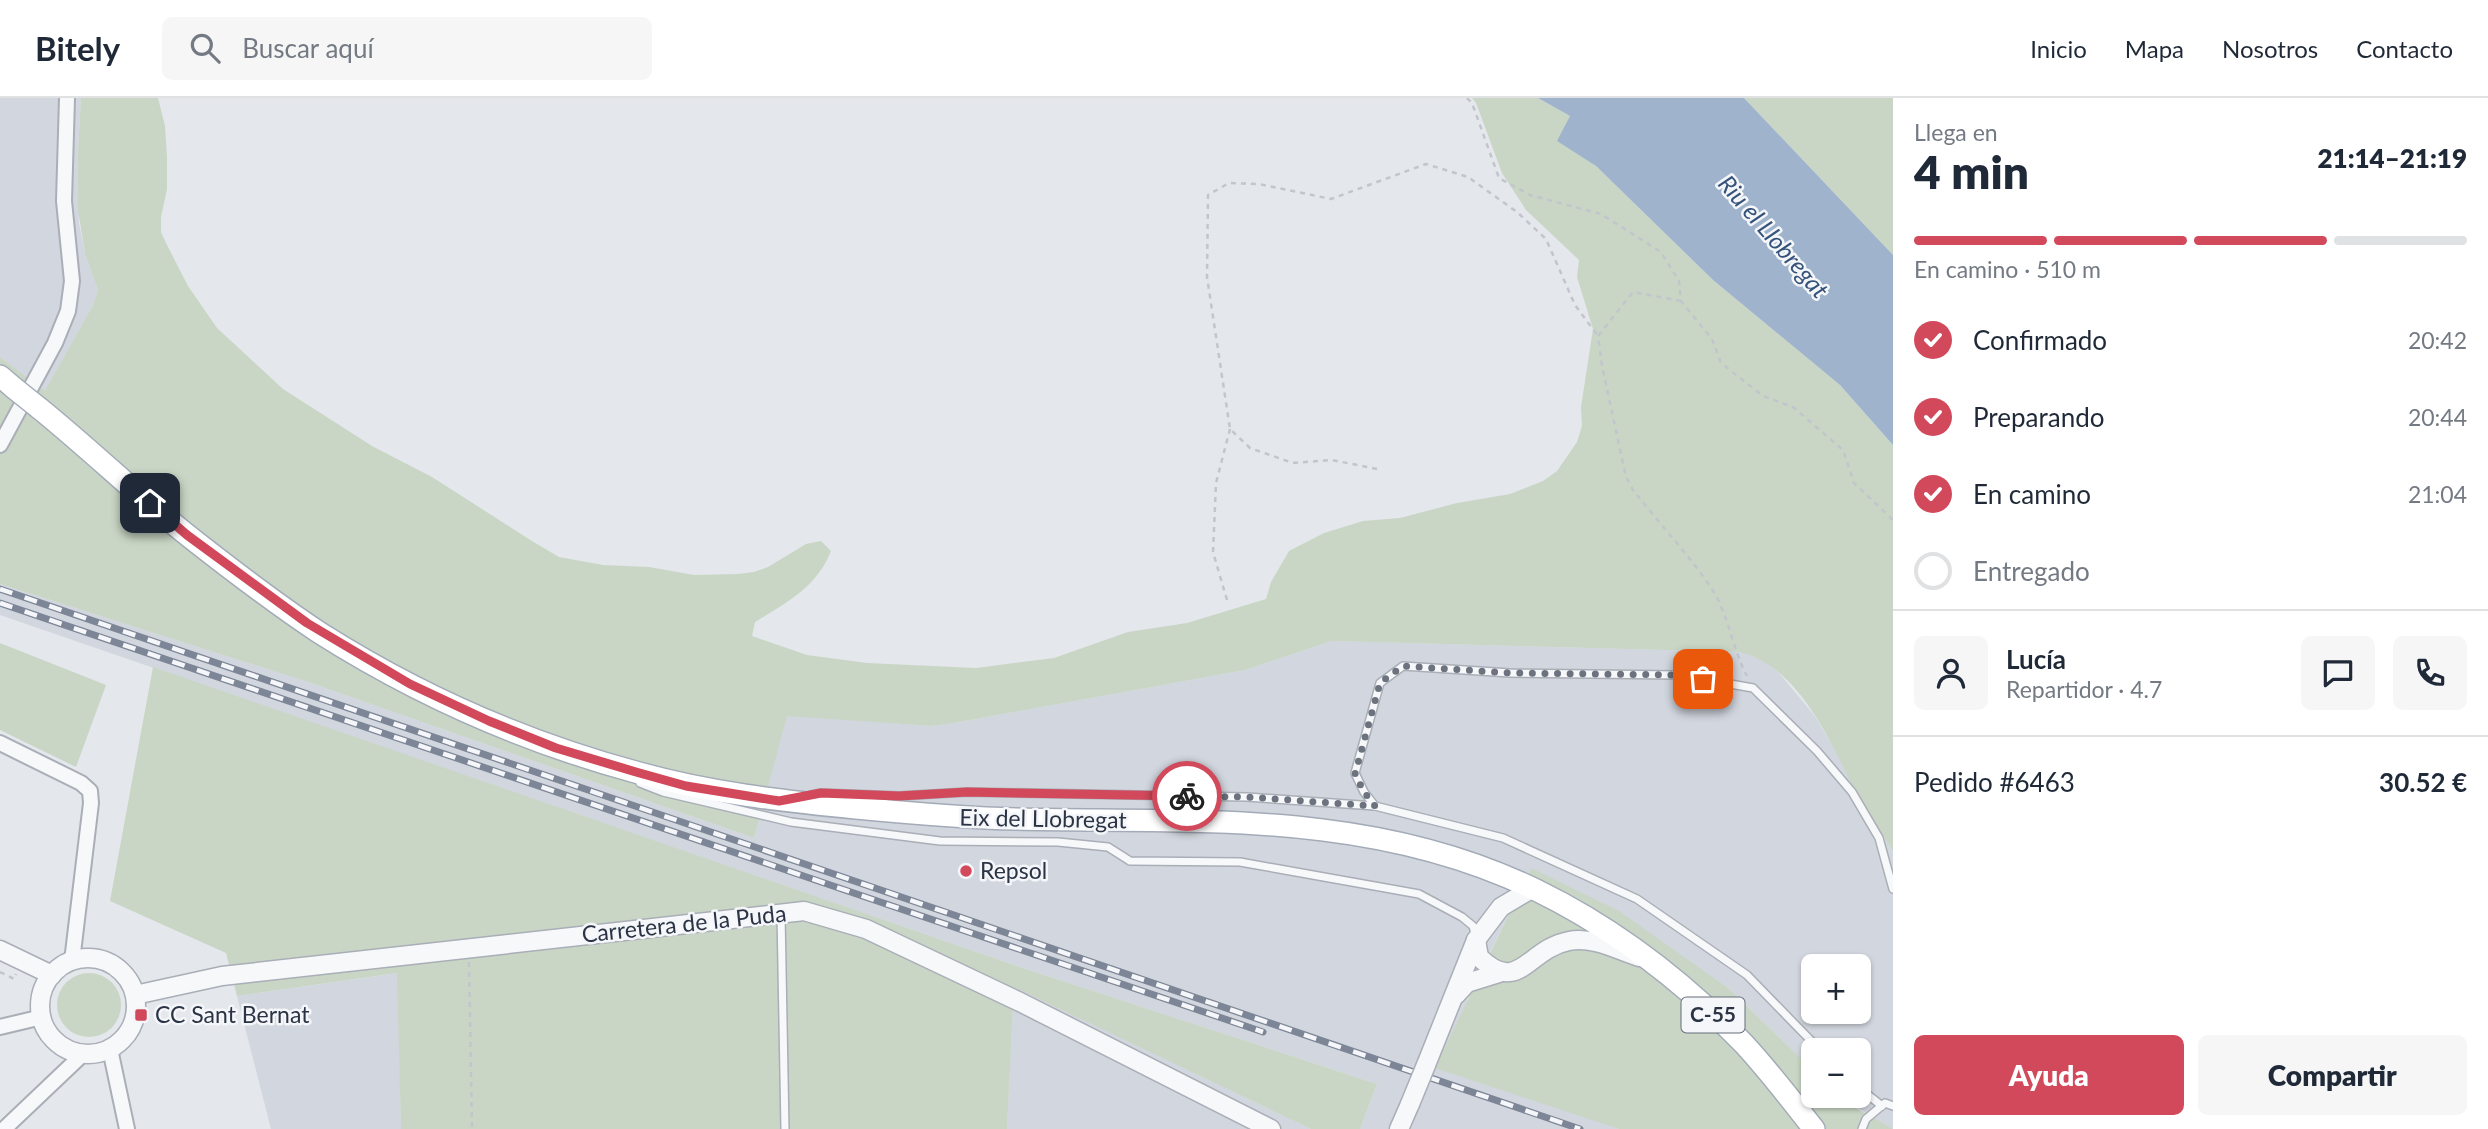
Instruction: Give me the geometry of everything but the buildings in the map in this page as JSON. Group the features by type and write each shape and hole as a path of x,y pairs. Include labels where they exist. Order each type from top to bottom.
{"main road":[{"name":"Eix del Llobregat","path":"7,382 187,535 322,634 451,705 586,758 686,786 779,801 950,817 1272,823 1381,838 1476,865 1533,888 1584,915 1649,961 1743,1043 1814,1129"}],"street":[{"path":"0,445 55,342 68,311 72,281 64,201 67,98"},
{"path":"0,743 81,783 90,791 91,803 72,961"},
{"path":"1399,1129 1476,940 1501,907 1533,888"},
{"name":"Carretera de la Puda","path":"135,995 222,976 804,911 866,929 1020,1002 1271,1129"},
{"path":"1476,940 1479,957 1499,973"},
{"path":"1453,998 1467,984 1499,973 1514,973 1549,947 1571,940 1593,942 1649,961"},
{"path":"0,950 52,975"},
{"path":"84,958 111,963 122,971 135,995 136,1011 132,1026 123,1040 97,1054 69,1050 57,1042 47,1031 42,1017 40,1002 44,988 52,975 72,961 84,958"},
{"path":"0,1027 42,1017"},
{"path":"110,1049 127,1129"},
{"path":"4,1129 83,1054"}],"lane":[{"path":"1375,806 1355,774 1380,683 1403,666 1510,673 1679,675 1753,688 1818,751 1852,792 1879,838 1893,889"},
{"path":"586,758 623,777 663,792 791,822 940,841 1058,842 1108,847 1130,861 1240,862 1419,894 1473,926 1476,940"},
{"path":"779,801 821,793 899,796 967,792 1247,797 1375,806 1503,838 1637,899 1747,975 1808,1038"},
{"path":"781,914 785,1129"},
{"path":"1871,1097 1882,1106"},
{"path":"1862,1129 1867,1119 1885,1103 1893,1106"}],"path":[{"path":"1467,98 1472,103 1499,178 1530,195 1601,214 1661,251 1679,281 1681,301 1712,339 1721,363 1763,396 1793,407 1843,450 1854,483 1893,520"},
{"path":"1227,600 1213,552 1216,483 1230,429 1207,277 1209,195 1229,183 1259,184 1331,199 1426,164 1468,177 1517,212 1546,239 1575,304 1598,336 1626,477 1633,490 1712,590 1725,615 1736,656 1753,688"},
{"path":"1598,336 1633,292 1681,301"},
{"path":"1230,429 1250,448 1293,463 1332,460 1377,469"},
{"path":"469,949 471,1129"}],"shaded area":[{"path":"0,98 81,98 78,151 79,223 85,254 98,290 93,305 45,392 0,357"},
{"path":"0,584 308,682 754,838 786,715 931,726 948,724 1245,670 1332,641 1739,652 1754,655 1769,663 1780,674 1814,715 1842,761 1856,792 1893,851 1893,1129 1859,1108 1871,1108 1871,1038 1801,1038 1801,1058 1728,988 1531,868 1467,1000 1591,1118 1619,1129 1360,1129 1377,1084 1014,965 0,615"},
{"path":"398,973 401,1129 271,1129 237,996"},
{"path":"1014,986 1311,1129 1007,1129"}],"green space":[{"path":"81,98 158,98 165,126 167,157 167,189 161,232 188,286 217,328 283,389 372,446 432,477 559,557 603,565 649,567 694,575 738,574 768,567 806,544 821,541 831,551 818,575 799,593 755,622 752,636 807,655 867,663 976,668 1054,658 1128,632 1187,623 1266,599 1271,582 1289,551 1324,533 1363,521 1400,518 1457,503 1510,494 1543,481 1557,471 1577,442 1582,426 1581,407 1593,329 1577,277 1579,260 1526,210 1502,173 1472,98 1538,98 1570,116 1558,141 1596,166 1713,280 1840,385 1893,445 1893,851 1859,800 1810,708 1778,672 1760,659 1739,652 1332,641 1245,670 948,724 931,726 787,716 754,838 308,682 0,584 0,357 45,391 93,305 98,290 85,254 78,210"},
{"path":"1744,98 1893,98 1893,255"},
{"path":"0,643 106,685 76,767 0,730"},
{"path":"153,667 1014,965 1377,1084 1360,1129 1311,1129 1014,987 1007,1129 401,1129 397,973 237,996 226,953 110,901"},
{"path":"1531,868 1619,911 1728,988 1801,1058 1801,1108 1856,1108 1893,1129 1619,1129 1435,1068"},
{"path":"83,973 95,973 112,982 119,993 119,1017 112,1028 95,1037 83,1037 71,1032 62,1023 57,1011 57,999 62,987 71,978"}],"water":[{"name":"Riu el Llobregat","path":"1538,98 1744,98 1893,255 1893,445 1840,385 1713,280 1596,166 1557,141 1570,116"}],"railway":[{"path":"0,589 1580,1129"},
{"path":"0,603 1263,1032"}],"way so far":[{"path":"1187,796 1247,797 1375,806 1355,774 1380,683 1403,666 1510,673 1679,675 1703,679"}],"place":[{"name":"Repsol","path":"966,871"},
{"name":"CC Sant Bernat","path":"141,1015"}],"route":[{"path":"150,503 255,587 322,634 451,705 586,758 686,786 779,801 821,793 899,796 967,792 1187,796"}]}
